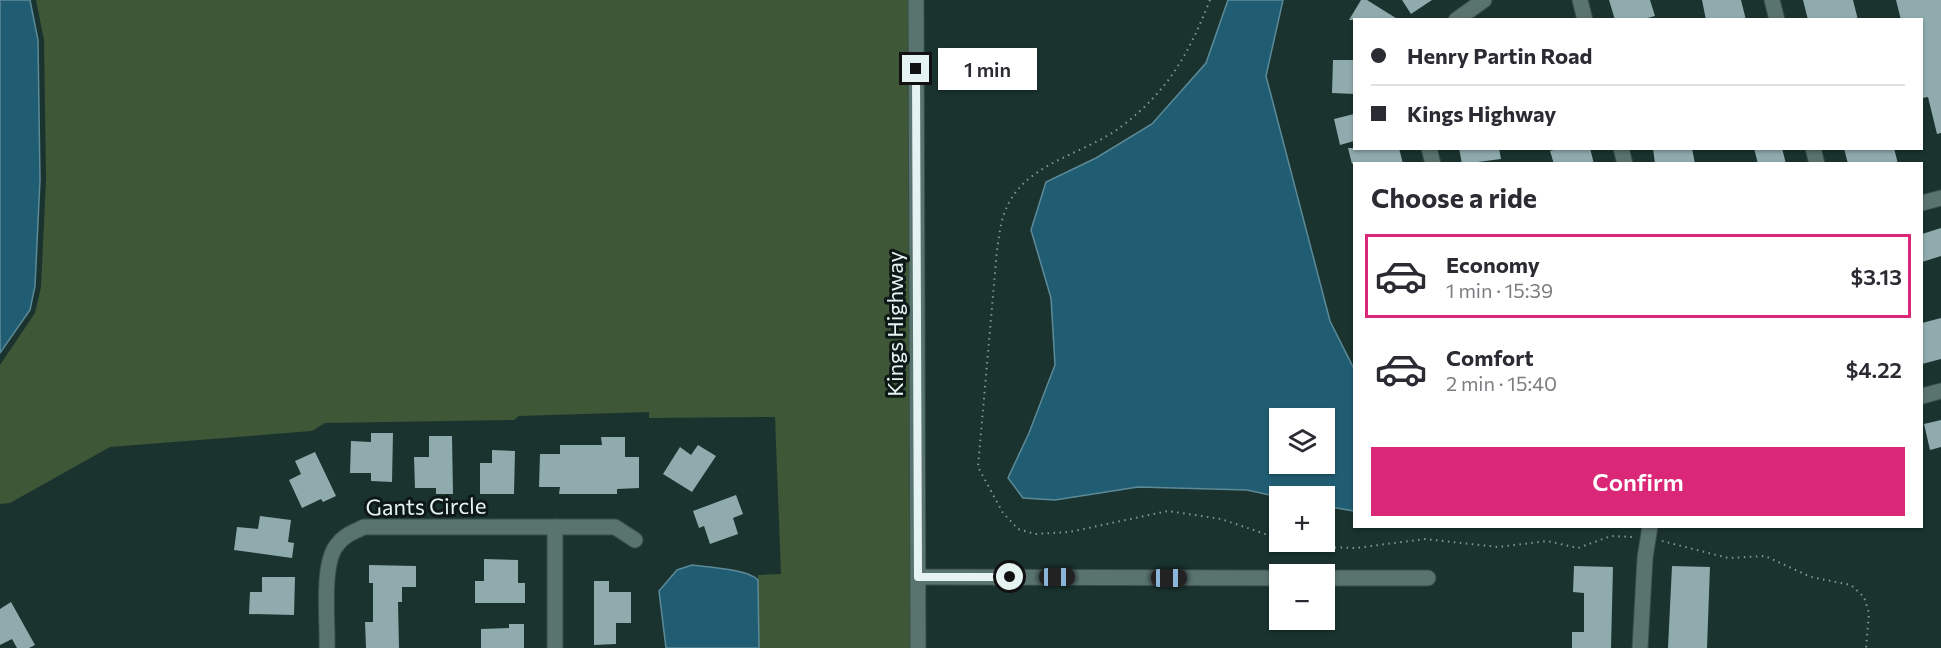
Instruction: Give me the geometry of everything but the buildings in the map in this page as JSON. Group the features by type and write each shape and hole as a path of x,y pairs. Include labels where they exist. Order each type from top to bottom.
{"street":[{"name":"Kings Highway","path":"916,0 918,648"},
{"path":"1459,18 1484,0"},
{"path":"1580,0 1584,18"},
{"path":"1772,0 1776,18"},
{"path":"1923,203 1941,198"},
{"path":"1923,396 1941,391"},
{"name":"Gants Circle","path":"327,648 328,566 335,547 345,536 364,527 615,527 636,540"},
{"path":"555,527 555,648"},
{"path":"1640,648 1649,533"},
{"path":"918,577 1269,578"},
{"path":"1335,578 1428,578"}],"path":[{"path":"1210,0 1184,59 1146,104 1104,137 1031,175 1009,201 1003,215 997,250 978,467 1003,513 1018,529 1035,534 1069,532 1168,512 1221,519 1269,535"},
{"path":"1335,547 1356,548 1425,539 1470,546 1498,547 1547,541 1578,548 1611,536 1649,533 1728,558 1765,556 1811,577 1851,585 1864,597 1869,613 1866,648"}],"green space":[{"path":"36,0 909,0 911,648 759,648 758,575 781,574 775,417 649,418 649,412 519,416 514,420 325,423 312,431 110,447 10,503 0,504 0,365 35,313 41,287 46,180 44,40"}],"water":[{"path":"0,0 30,0 38,40 40,180 35,286 30,310 0,353"},
{"path":"1228,0 1283,0 1266,76 1330,321 1353,367 1353,511 1335,508 1335,486 1269,486 1269,495 1247,490 1138,487 1055,500 1023,498 1008,478 1029,433 1055,365 1051,298 1031,230 1046,182 1096,158 1152,124 1206,63"},
{"path":"692,565 746,573 758,580 759,648 666,648 659,591 677,570"}],"route":[{"path":"916,69 918,577 1010,577"}]}
